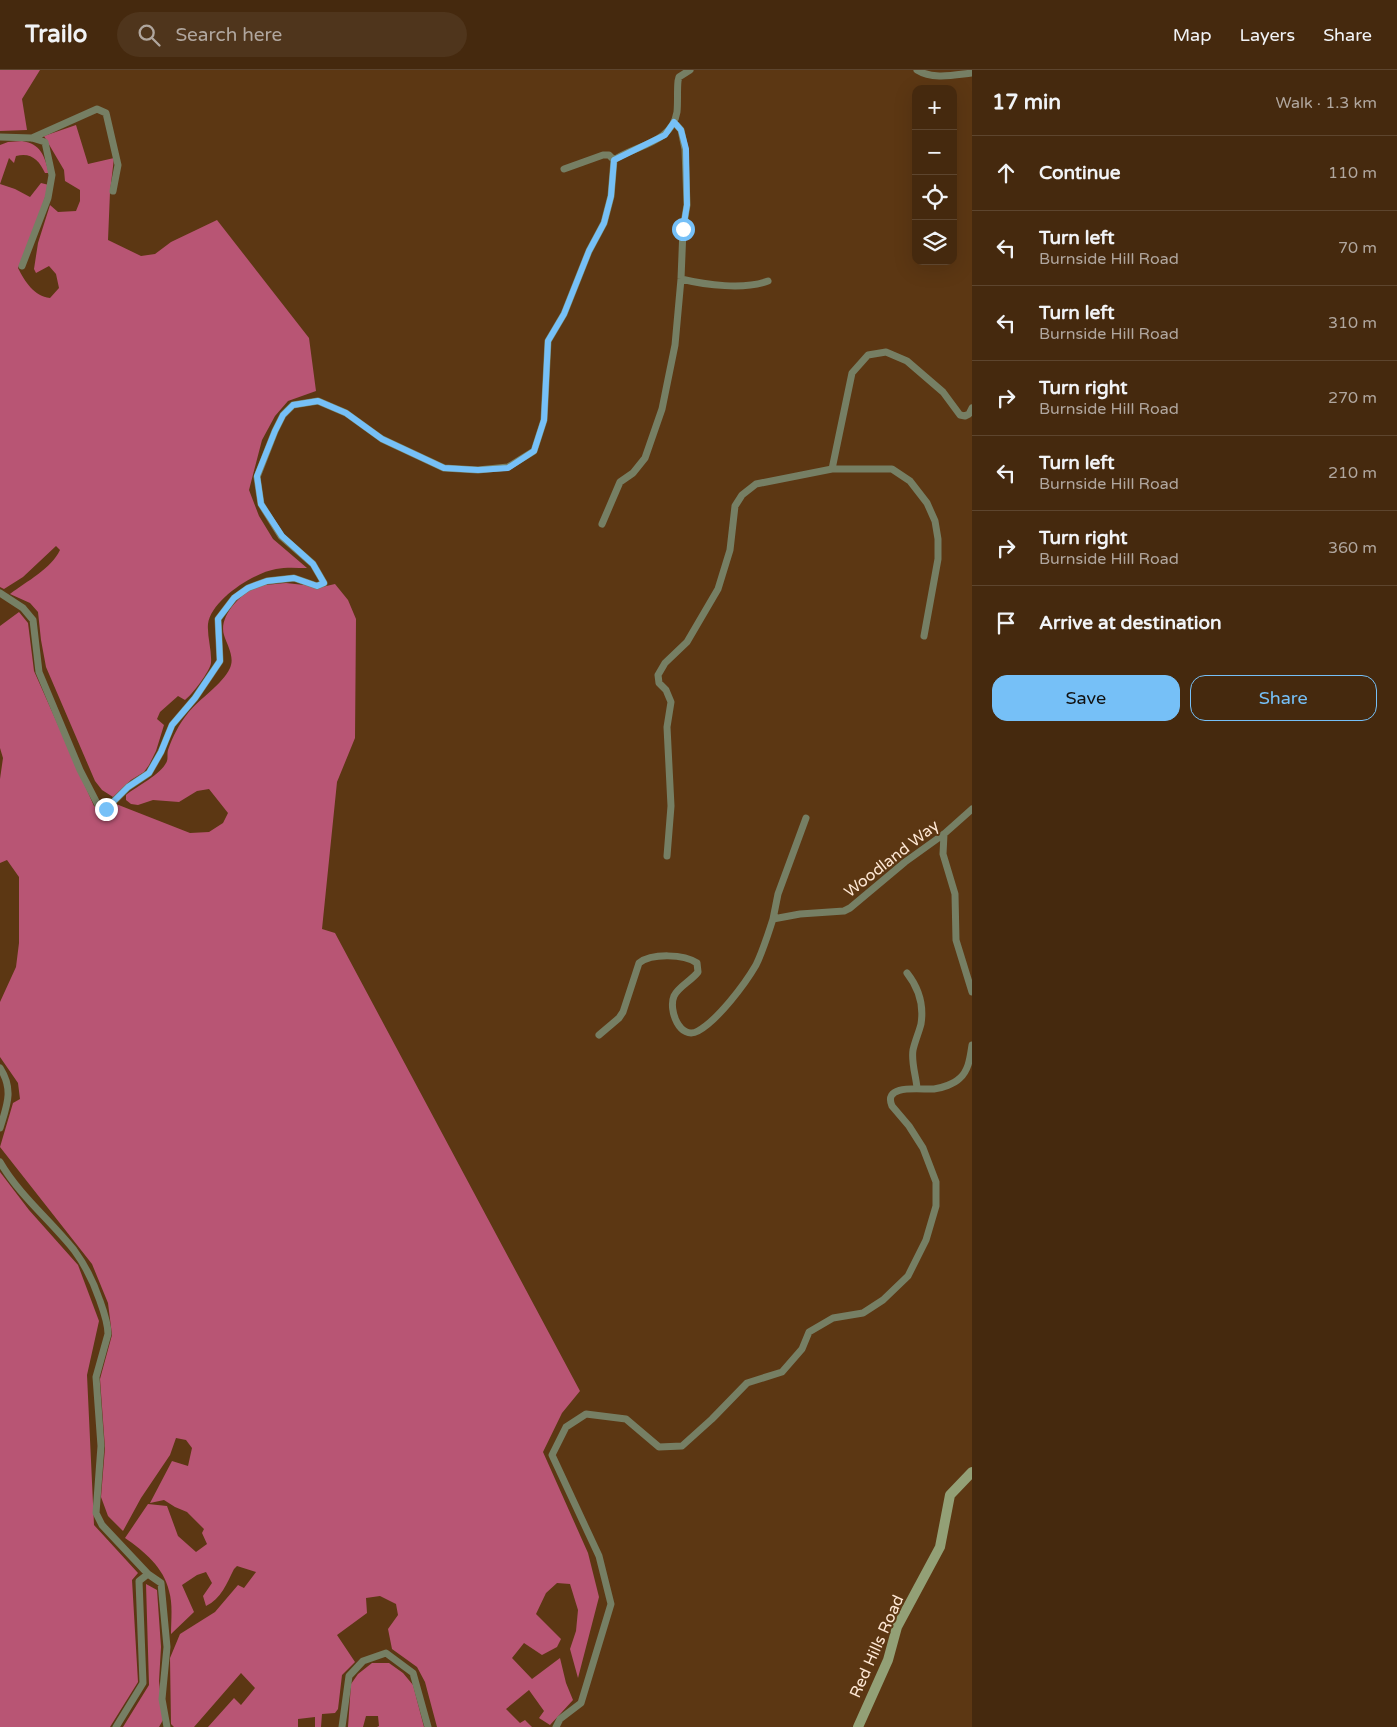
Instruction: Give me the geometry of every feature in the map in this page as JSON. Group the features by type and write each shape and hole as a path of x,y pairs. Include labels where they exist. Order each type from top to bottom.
{"main road":[{"name":"Red Hills Road","path":"858,1727 888,1660 897,1627 940,1547 950,1495 972,1472"}],"street":[{"path":"614,160 665,135 674,122 677,112 678,81 680,77 690,70"},
{"path":"917,70 930,76 972,73"},
{"path":"32,138 97,109 106,113 118,165 114,191"},
{"path":"602,524 620,482 633,473 645,458 662,408 675,345 683,229 687,205 686,149 681,130 674,122"},
{"path":"0,137 32,138 45,142 52,175 48,198 22,266"},
{"path":"0,593 24,608 33,620 38,672 80,770 98,805 106,809 128,787 149,773 161,752 172,725 195,698 220,661 218,619 234,598 248,588 267,581 294,578 317,586 324,583 313,564 282,536 261,504 257,476 283,415 293,405 318,401 346,413 382,439 444,468 478,470 508,468 534,451 544,420 548,341 564,314 589,251 604,223 611,196 614,160 609,155 603,156 564,169"},
{"path":"681,279 700,284 756,286 768,282"},
{"path":"832,469 852,373 868,355 882,352 896,355 907,361 944,392 960,416 969,414 972,408"},
{"path":"667,856 671,806 667,727 671,702 666,690 659,683 658,675 665,663 687,642 718,589 730,550 735,506 742,495 756,484 832,469 892,469 910,481 927,503 935,521 938,540 938,559 924,636"},
{"name":"Woodland Way","path":"774,919 800,914 844,911 850,908 905,862 944,834 972,809"},
{"path":"599,1035 624,1012 637,967 644,959 651,956 688,959 697,963 698,972 676,992 672,1004 676,1019 681,1028 687,1033 697,1032 727,1004 756,964 774,919 778,894 806,818"},
{"path":"944,834 943,854 955,894 956,940 972,992"},
{"path":"906,973 914,982 922,1014 921,1025 913,1052 918,1088"},
{"path":"556,1727 560,1719 582,1703 611,1604 599,1556 552,1455 566,1427 586,1414 626,1419 659,1447 682,1446 747,1383 782,1372 802,1349 809,1332 833,1318 863,1313 883,1300 908,1276 926,1240 936,1206 936,1182 923,1148 891,1102 891,1095 895,1091 918,1088 935,1089 959,1079 967,1070 972,1045"},
{"path":"0,1068 9,1090 8,1103 0,1128"},
{"path":"0,1162 26,1197 74,1251 96,1288 102,1306 108,1334 96,1377 101,1446 96,1513 102,1525 148,1574 161,1583 167,1647 162,1699 167,1727"},
{"path":"116,1727 143,1683 139,1581 148,1574"},
{"path":"342,1727 349,1676 363,1661 386,1653 413,1673 428,1727"}],"shaded area":[{"path":"0,70 40,70 22,99 27,130 0,131"},
{"path":"76,125 88,164 114,158 110,192 108,240 141,256 155,254 171,242 217,220 309,338 316,391 288,401 275,416 262,440 249,490 259,516 273,539 307,568 280,568 256,576 235,589 217,606 208,624 211,663 208,671 185,700 178,696 160,712 157,719 164,725 156,751 149,765 144,772 131,780 113,797 102,790 95,781 46,667 38,612 30,603 10,594 45,569 60,550 56,546 23,577 4,589 0,587 0,184 30,197 41,183 49,185 33,234 18,268 27,283 35,291 44,297 50,298 59,288 56,274 49,266 36,273 34,269 38,243 50,205 58,212 76,211 80,201 80,190 65,181 64,170 44,136"},
{"path":"22,141 34,145 41,151 49,173 45,173 34,158 26,155 16,156 14,163 9,158 0,184 0,145 8,142"},
{"path":"286,583 322,587 335,584 348,600 356,619 355,738 337,782 322,929 335,933 580,1391 562,1413 543,1452 588,1553 599,1597 578,1678 570,1649 576,1631 578,1610 570,1584 557,1583 546,1593 536,1614 561,1639 557,1647 542,1655 524,1643 512,1658 532,1679 560,1658 566,1683 573,1700 550,1725 539,1718 544,1711 529,1690 506,1709 520,1723 525,1720 532,1727 437,1727 425,1682 417,1667 392,1649 388,1629 398,1615 396,1604 380,1596 366,1598 367,1613 337,1635 355,1662 342,1675 338,1709 335,1713 322,1714 321,1727 315,1727 315,1717 298,1719 298,1727 208,1727 234,1698 241,1705 255,1688 241,1673 194,1727 174,1727 171,1724 170,1658 180,1634 215,1612 238,1585 244,1588 256,1572 237,1566 220,1595 206,1606 203,1596 212,1583 206,1572 197,1575 182,1585 194,1612 171,1634 171,1601 163,1575 152,1561 125,1538 148,1504 167,1506 178,1536 196,1552 207,1544 202,1533 204,1529 187,1512 164,1500 150,1503 172,1461 188,1466 192,1448 186,1440 176,1438 170,1455 141,1498 123,1531 108,1516 101,1497 105,1448 100,1379 112,1335 108,1303 92,1264 0,1147 13,1103 20,1099 18,1083 0,1057 0,1002 16,967 19,943 19,877 7,860 0,863 0,779 3,758 0,748 0,626 19,612 28,623 34,671 94,806 105,811 116,804 190,833 209,832 223,823 228,813 209,789 197,791 179,802 153,800 138,805 131,804 126,800 126,795 160,771 167,761 170,745 182,721 193,707 222,680 230,668 232,660 223,628 228,612 233,605 253,589 263,585"},
{"path":"0,1172 29,1210 78,1265 99,1321 87,1375 94,1525 138,1573 132,1580 138,1682 110,1727 0,1727"},
{"path":"146,1584 157,1590 161,1647 159,1681 163,1720 159,1727 123,1727 149,1685"},
{"path":"372,1663 389,1663 403,1673 413,1685 424,1727 377,1727 379,1726 378,1716 366,1716 363,1727 348,1727 351,1684 358,1674"}],"route":[{"path":"106,809 128,787 149,773 161,752 172,725 195,698 220,661 218,619 234,598 248,588 267,581 294,578 317,586 324,583 313,564 282,536 261,504 257,476 269,444 283,415 293,405 318,401 346,413 382,439 444,468 478,470 508,468 534,451 544,420 548,341 564,314 589,251 604,223 611,196 614,160 665,135 674,122 681,130 686,149 687,205 683,229"}]}
